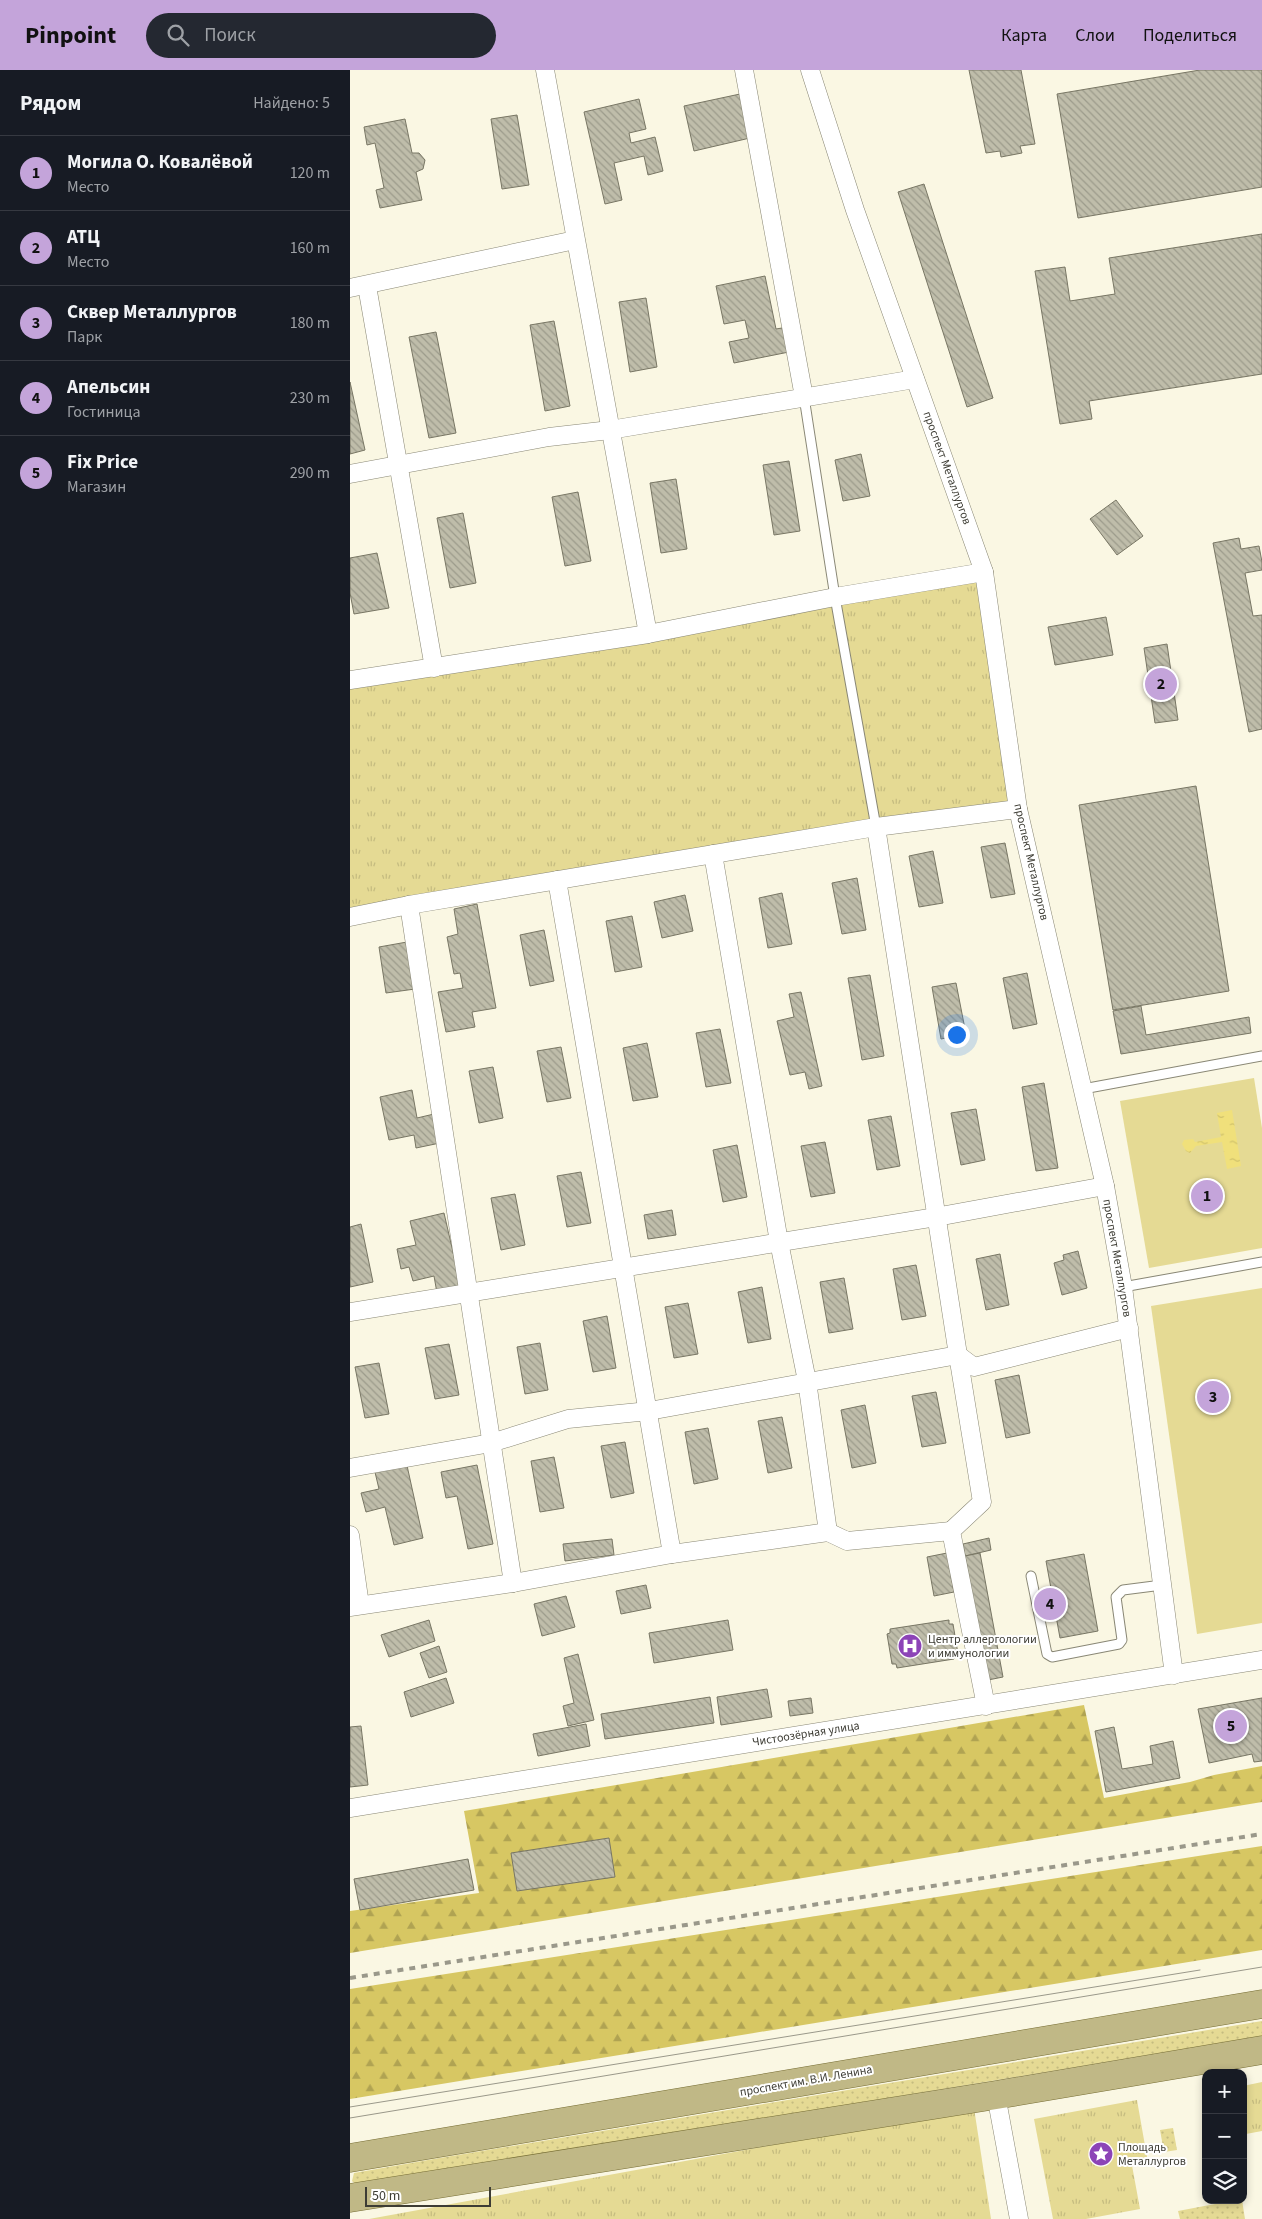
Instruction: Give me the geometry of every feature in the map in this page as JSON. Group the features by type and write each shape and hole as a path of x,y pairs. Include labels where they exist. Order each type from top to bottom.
{"main road":[{"name":"проспект им. В.И. Ленина","path":"350,2158 1262,2004"},
{"path":"350,2198 996,2095 1262,2050"}],"street":[{"path":"545,70 648,634"},
{"path":"744,70 804,397"},
{"name":"проспект Металлургов","path":"810,70 855,210 984,572 1018,809 1105,1186 1123,1287 1174,1675"},
{"path":"434,668 400,465 359,287 575,240"},
{"path":"350,474 549,437 610,430 915,378"},
{"path":"350,680 648,634 835,597 984,572"},
{"path":"350,917 409,905 876,826 1018,809"},
{"path":"350,1535 355,1606 512,1583 672,1554 828,1532 847,1541 951,1531 982,1502 876,826"},
{"path":"713,854 779,1242 807,1381 828,1532"},
{"path":"557,880 672,1554"},
{"path":"409,905 512,1583"},
{"path":"350,1312 936,1217 1105,1186"},
{"path":"350,1468 492,1443 568,1419 649,1411 958,1355 974,1368 1129,1328"},
{"path":"951,1531 986,1706"},
{"name":"Чистоозёрная улица","path":"350,1808 1262,1660"},
{"path":"996,2095 1019,2219"}],"lane":[{"path":"804,397 835,597 876,826"},
{"path":"1083,1089 1262,1056"},
{"path":"1123,1287 1262,1262"},
{"path":"1031,1576 1047,1654 1052,1657 1119,1644 1122,1640 1116,1597 1123,1590 1162,1585"}],"green space":[{"path":"979,571 1016,800 350,910 350,684"},
{"path":"1254,1078 1262,1128 1262,1248 1149,1268 1120,1101"},
{"path":"1262,1288 1262,1623 1197,1634 1151,1306"},
{"path":"1084,1705 1104,1798 1262,1766 1262,1802 350,1953 350,1911 479,1893 464,1811"},
{"path":"1262,1846 1262,1950 350,2099 350,1989"},
{"path":"1262,2021 1262,2038 1154,2054 358,2186 352,2181 354,2173"},
{"path":"1262,2082 1262,2131 1247,2134 1247,2114 1247,2085"},
{"path":"1137,2100 1147,2157 1131,2160 1140,2209 1086,2219 1053,2219 1034,2119"},
{"path":"974,2108 991,2219 369,2219"},
{"path":"1173,2128 1177,2150 1164,2152 1160,2130"},
{"path":"1215,2204 1243,2204 1245,2219 1180,2219 1178,2211"}],"water":[{"path":"1232,1110 1241,1166 1227,1169 1222,1142 1196,1146 1190,1153 1186,1151 1182,1144 1184,1140 1193,1139 1195,1142 1221,1137 1217,1113"}],"building":[{"path":"969,70 1021,70 1035,144 1020,146 1022,153 1001,157 1000,151 986,153"},
{"path":"1200,70 1262,70 1262,187 1078,218 1057,94"},
{"path":"740,94 750,138 694,151 684,106"},
{"path":"639,99 646,129 629,133 631,143 655,137 663,171 648,175 644,156 614,163 622,200 605,204 584,112"},
{"path":"517,115 529,185 502,189 491,119"},
{"path":"405,119 412,153 419,153 425,160 423,169 416,172 422,200 380,208 376,190 384,188 375,143 367,145 364,127"},
{"path":"924,184 993,398 967,407 898,192"},
{"path":"1262,234 1262,374 1089,401 1092,419 1060,424 1035,271 1065,267 1070,301 1115,294 1109,258"},
{"path":"765,276 776,329 788,327 794,351 734,363 729,342 749,338 745,320 724,324 716,286"},
{"path":"646,298 657,367 630,372 619,302"},
{"path":"554,321 570,406 545,411 530,325"},
{"path":"436,332 456,433 429,438 409,337"},
{"path":"350,382 365,450 350,454"},
{"path":"861,454 870,496 843,501 835,460"},
{"path":"789,461 800,531 774,535 763,465"},
{"path":"676,479 687,549 661,553 650,483"},
{"path":"578,492 591,561 565,566 552,497"},
{"path":"1116,500 1143,536 1117,555 1090,519"},
{"path":"463,513 476,583 450,588 437,518"},
{"path":"1239,538 1241,549 1259,546 1262,562 1262,570 1245,573 1253,616 1262,615 1262,729 1249,732 1213,543"},
{"path":"377,553 389,608 354,614 350,593 350,558"},
{"path":"1106,617 1113,655 1055,665 1048,627"},
{"path":"1167,644 1178,720 1155,723 1144,648"},
{"path":"1196,786 1229,991 1113,1010 1079,805"},
{"path":"1005,843 1015,894 991,898 981,847"},
{"path":"933,851 943,903 919,907 909,856"},
{"path":"857,878 866,930 842,934 832,883"},
{"path":"782,893 792,944 768,948 759,898"},
{"path":"685,895 693,931 662,938 654,902"},
{"path":"477,904 496,1008 472,1012 475,1027 446,1032 438,992 463,988 460,973 454,974 447,937 458,934 454,909"},
{"path":"632,916 642,967 615,972 606,921"},
{"path":"544,930 554,981 530,986 520,935"},
{"path":"407,942 415,989 386,993 379,947"},
{"path":"1027,973 1037,1024 1013,1029 1003,978"},
{"path":"870,975 884,1056 862,1060 848,978"},
{"path":"956,983 966,1034 941,1039 932,987"},
{"path":"801,992 822,1086 809,1089 805,1072 790,1075 777,1021 794,1017 789,994"},
{"path":"1141,1006 1146,1035 1249,1017 1251,1033 1121,1054 1113,1011"},
{"path":"720,1029 731,1083 706,1087 696,1033"},
{"path":"647,1043 658,1097 633,1101 623,1048"},
{"path":"561,1047 571,1098 547,1102 537,1051"},
{"path":"493,1067 503,1118 479,1123 469,1071"},
{"path":"1044,1083 1058,1168 1036,1171 1022,1087"},
{"path":"412,1090 417,1118 434,1114 440,1143 416,1148 414,1135 389,1140 380,1097"},
{"path":"976,1109 985,1160 961,1165 951,1113"},
{"path":"891,1116 900,1166 877,1170 868,1120"},
{"path":"825,1142 835,1193 811,1197 801,1146"},
{"path":"737,1145 747,1197 723,1202 713,1150"},
{"path":"581,1172 591,1223 567,1227 557,1176"},
{"path":"515,1194 525,1245 501,1250 491,1198"},
{"path":"672,1210 676,1235 648,1239 644,1215"},
{"path":"444,1213 461,1287 437,1293 434,1276 413,1281 409,1267 401,1269 397,1249 416,1245 410,1221"},
{"path":"361,1224 373,1282 350,1287 350,1227"},
{"path":"1078,1251 1087,1288 1062,1295 1054,1263 1064,1260 1063,1255"},
{"path":"1000,1254 1009,1305 986,1310 976,1259"},
{"path":"916,1265 926,1316 902,1320 893,1269"},
{"path":"844,1278 853,1329 829,1333 820,1282"},
{"path":"762,1287 771,1339 748,1343 738,1292"},
{"path":"688,1303 698,1354 674,1358 665,1307"},
{"path":"607,1316 616,1368 593,1372 583,1321"},
{"path":"540,1343 548,1390 525,1394 517,1347"},
{"path":"449,1344 459,1395 435,1399 425,1348"},
{"path":"379,1363 389,1414 365,1418 355,1367"},
{"path":"1019,1375 1030,1433 1006,1438 995,1380"},
{"path":"936,1392 946,1443 922,1447 912,1396"},
{"path":"865,1405 876,1463 852,1468 841,1410"},
{"path":"782,1417 792,1468 768,1473 758,1421"},
{"path":"708,1428 718,1479 694,1484 685,1432"},
{"path":"625,1442 634,1493 611,1498 601,1446"},
{"path":"554,1457 564,1508 540,1512 531,1461"},
{"path":"406,1461 423,1538 394,1545 385,1507 366,1512 361,1493 379,1489 374,1468"},
{"path":"477,1465 493,1544 468,1549 457,1496 446,1498 441,1472"},
{"path":"989,1538 991,1550 965,1556 963,1544"},
{"path":"612,1539 614,1555 565,1561 563,1544"},
{"path":"947,1553 954,1592 934,1596 927,1557"},
{"path":"980,1553 1003,1677 988,1680 965,1556"},
{"path":"1084,1554 1098,1631 1060,1638 1046,1561"},
{"path":"646,1585 651,1608 621,1614 616,1591"},
{"path":"566,1596 575,1627 542,1636 534,1604"},
{"path":"429,1620 435,1641 389,1657 381,1635"},
{"path":"728,1620 733,1650 654,1663 649,1633"},
{"path":"949,1620 949,1624 953,1624 958,1654 954,1655 954,1659 897,1668 896,1664 892,1664 887,1634 890,1633 890,1629"},
{"path":"439,1646 447,1672 429,1678 420,1653"},
{"path":"578,1654 594,1720 568,1726 563,1706 574,1703 564,1658"},
{"path":"446,1678 454,1703 411,1717 404,1692"},
{"path":"767,1689 772,1717 721,1725 717,1697"},
{"path":"710,1697 714,1723 605,1739 601,1714"},
{"path":"811,1698 813,1713 790,1716 788,1701"},
{"path":"1262,1698 1262,1761 1254,1762 1252,1754 1209,1763 1198,1709"},
{"path":"586,1724 590,1746 538,1756 533,1734"},
{"path":"361,1726 368,1785 350,1787 350,1727"},
{"path":"1114,1727 1122,1769 1153,1764 1150,1746 1173,1741 1180,1778 1106,1792 1095,1731"},
{"path":"609,1838 615,1877 517,1891 511,1853"},
{"path":"468,1859 474,1890 360,1910 354,1879"}],"tram line":[{"path":"350,2118 1262,1967"},
{"path":"350,2107 1200,1970"}],"railway":[{"path":"350,1978 1262,1834"}],"place":[{"name":"АТЦ","path":"1161,684"},
{"name":"Могила О. Ковалёвой","path":"1207,1196"},
{"name":"Сквер Металлургов","path":"1213,1397"},
{"name":"Апельсин","path":"1050,1604"},
{"name":"Центр аллергологии и иммунологии","path":"910,1646"},
{"name":"Fix Price","path":"1231,1726"},
{"name":"Площадь Металлургов","path":"1101,2154"}]}
